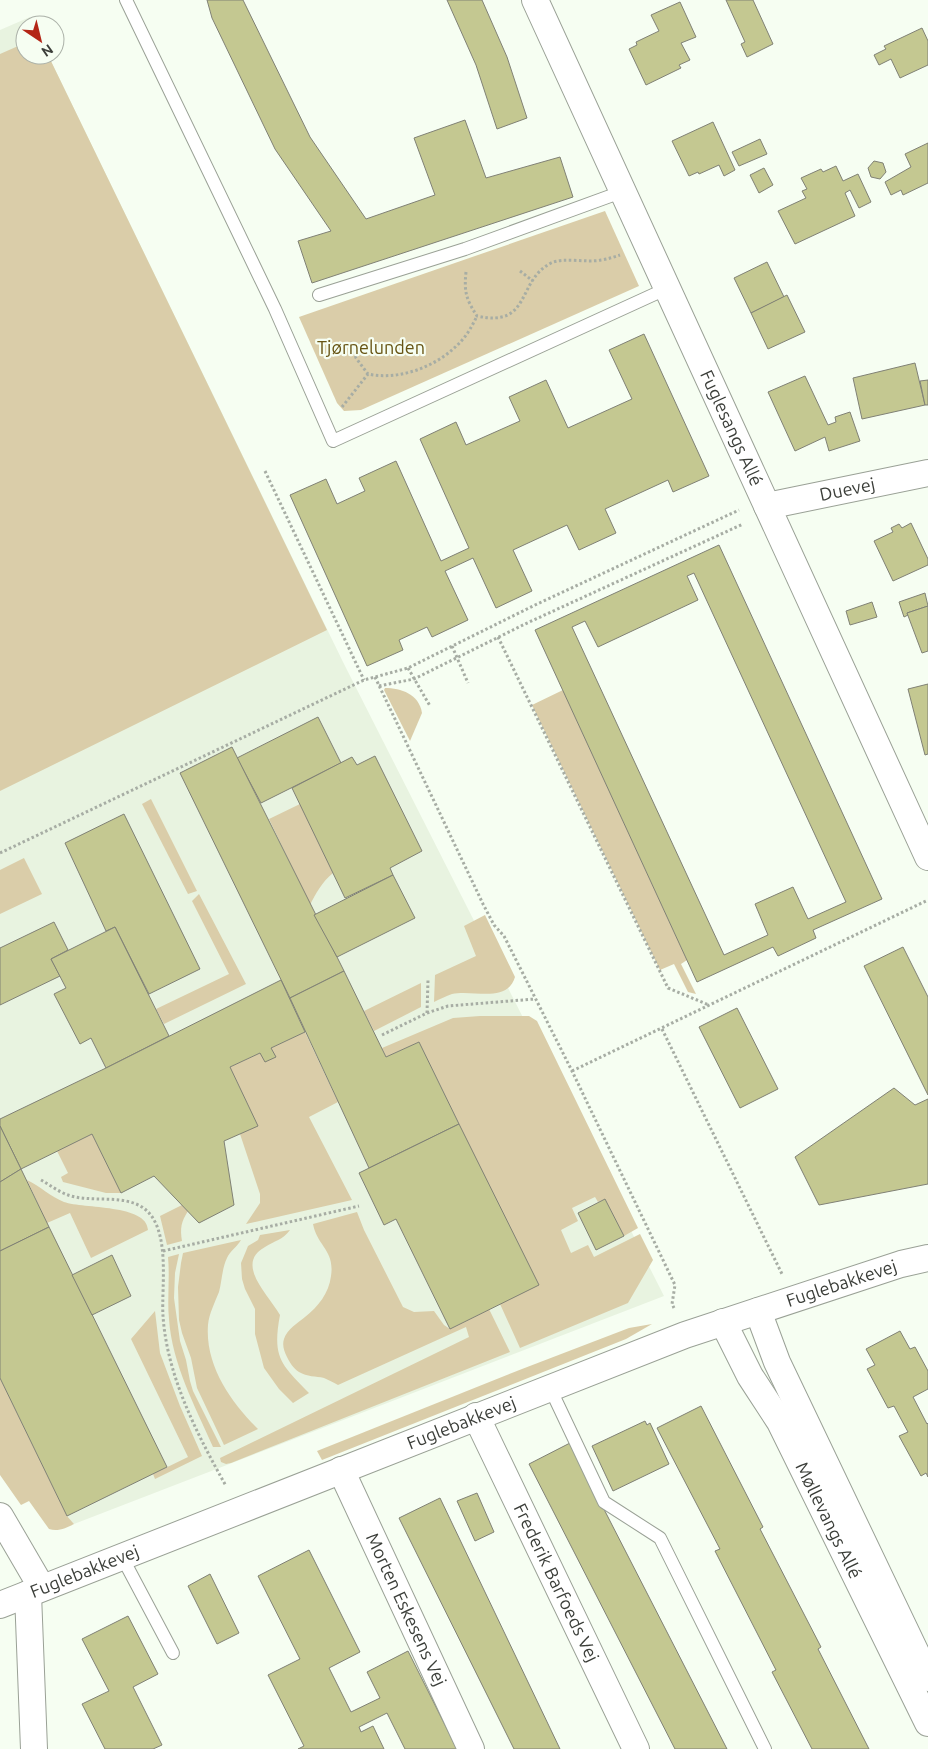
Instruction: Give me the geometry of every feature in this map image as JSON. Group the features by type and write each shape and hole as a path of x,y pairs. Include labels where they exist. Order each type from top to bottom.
{"street":[{"name":"Fuglesangs Allé","path":"535,0 927,853"},
{"name":"Duevej","path":"767,506 928,473"},
{"name":"Fuglebakkevej","path":"0,1605 685,1335 901,1264 928,1258"},
{"name":"Møllevangs Allé","path":"758,1311 777,1362 928,1678"},
{"name":"Møllevangs Allé","path":"723,1322 750,1376 780,1422 928,1722"},
{"name":"Frederik Barfoeds Vej","path":"476,1416 636,1749"},
{"name":"Morten Eskesens Vej","path":"341,1470 471,1749"},
{"path":"0,1516 35,1591 34,1749"}],"lane":[{"path":"126,0 275,309 333,441 668,288"},
{"path":"319,295 465,249 624,191"},
{"path":"550,1388 604,1502 660,1538 765,1749"},
{"path":"122,1557 173,1653"}],"path":[{"path":"465,249 464,286 467,300 478,316 492,319 507,317 516,309 538,273 554,261 601,260 620,255 646,239"},
{"path":"520,271 534,281"},
{"path":"350,342 356,358 368,374 380,377 398,375 434,363 462,340 478,316"},
{"path":"327,427 368,374"},
{"path":"265,471 364,680"},
{"path":"379,686 414,679 767,506"},
{"path":"0,853 364,680 408,668 535,606 767,506"},
{"path":"498,637 668,988 708,1004"},
{"path":"452,646 468,683"},
{"path":"408,668 430,706"},
{"path":"375,677 483,904 494,925 504,936 572,1071 675,1285 672,1304 685,1335"},
{"path":"572,1071 662,1029 708,1004 928,900"},
{"path":"428,980 428,1013"},
{"path":"382,1035 428,1013 448,1006 535,999"},
{"path":"662,1029 794,1299"},
{"path":"42,1180 67,1195 120,1200 143,1208 152,1217 158,1230 163,1251 164,1330 171,1363 178,1386 212,1461 240,1510"},
{"path":"163,1251 359,1206"}],"shaded area":[{"path":"15,24 15,65 53,65 343,662 664,1296 74,1524 0,1415 0,30"}],"green space":[{"path":"15,47 15,65 53,65 327,630 0,791 0,54"},
{"name":"Tjørnelunden","path":"605,211 639,286 361,410 344,411 337,403 299,317"},
{"path":"385,688 397,689 408,693 420,706 422,713 410,741 384,690"},
{"path":"563,690 687,960 681,964 696,994 688,992 674,964 660,970 532,705"},
{"path":"151,799 197,891 188,894 142,804"},
{"path":"300,804 333,873 320,888 310,905 269,819"},
{"path":"24,858 42,894 0,914 0,870"},
{"path":"199,894 246,984 164,1024 156,1009 229,974 192,901"},
{"path":"485,915 515,977 511,985 497,993 452,994 434,1002 435,975 476,956 464,926"},
{"path":"421,983 421,1007 374,1031 364,1011"},
{"path":"529,1016 537,1021 638,1228 624,1236 605,1199 598,1202 595,1197 572,1208 578,1221 561,1230 571,1253 588,1245 594,1257 640,1234 653,1260 628,1303 520,1348 500,1304 459,1124 419,1042 386,1057 382,1048 453,1018"},
{"path":"305,1032 338,1102 309,1117 352,1200 246,1224 260,1203 260,1194 240,1134 257,1125 230,1067 260,1053 275,1057 271,1048"},
{"path":"92,1134 121,1193 106,1193 63,1182 61,1177 68,1173 57,1151"},
{"path":"27,1180 64,1202 113,1209 137,1216 145,1222 148,1230 91,1258 70,1213 47,1223"},
{"path":"182,1205 188,1211 182,1225 182,1241 167,1245 160,1216"},
{"path":"357,1212 364,1230 403,1307 414,1312 434,1311 444,1325 450,1329 489,1309 510,1352 231,1463 221,1462 220,1458 469,1337 466,1327 338,1385 324,1378 302,1374 293,1367 284,1350 285,1335 318,1304 328,1288 331,1276 332,1267 328,1254 318,1238 313,1224"},
{"path":"290,1230 256,1254 253,1262 253,1271 262,1289 280,1315 277,1341 281,1359 285,1367 309,1393 293,1403 279,1389 264,1368 255,1334 255,1309 245,1289 241,1263 248,1246 258,1240 260,1235"},
{"path":"241,1240 225,1262 219,1292 212,1308 208,1325 208,1340 215,1369 222,1382 238,1407 258,1429 224,1445 197,1388 191,1358 179,1320 178,1287 183,1253"},
{"path":"179,1254 175,1273 174,1298 180,1341 193,1391 221,1447 213,1447 185,1385 171,1336 168,1311 168,1257"},
{"path":"155,1311 160,1353 202,1456 155,1479 153,1474 188,1457 131,1339"},
{"path":"652,1324 626,1339 322,1460 317,1451 629,1328"},
{"path":"0,1378 67,1516 74,1524 59,1530 49,1529 29,1501 21,1505 0,1475"}],"building":[{"path":"207,0 243,0 310,137 366,219 435,195 414,138 465,120 486,178 560,157 573,197 312,283 298,241 331,231 275,149 212,18"},
{"path":"447,0 482,0 507,57 527,118 497,129 476,65"},
{"path":"726,0 753,0 773,44 747,57 741,44 745,42"},
{"path":"680,2 696,37 681,43 690,60 679,65 681,68 646,85 629,49 637,45 636,42 659,31 651,15"},
{"path":"922,28 928,41 928,65 900,78 891,59 879,65 874,55 886,49 884,46"},
{"path":"713,122 735,170 724,176 719,165 699,174 698,172 689,176 672,141"},
{"path":"760,139 767,154 739,166 732,152"},
{"path":"928,143 928,183 903,195 901,190 891,195 885,182 911,167 905,154"},
{"path":"874,161 883,163 886,172 880,179 871,177 868,168"},
{"path":"836,166 843,181 858,174 871,202 859,208 850,190 845,193 855,216 795,244 778,211 806,198 802,191 807,189 801,178 821,169 823,172"},
{"path":"764,168 773,185 759,193 750,175"},
{"path":"767,262 784,297 751,313 734,278"},
{"path":"787,295 805,332 768,349 751,313"},
{"path":"644,334 709,476 673,492 668,480 605,509 616,533 579,550 567,525 513,550 532,591 496,608 473,558 445,571 468,620 432,637 427,627 399,640 403,650 367,666 290,495 326,479 337,504 365,491 359,478 396,461 441,561 469,548 420,439 456,422 466,445 520,421 509,397 546,380 568,428 632,399 609,350"},
{"path":"915,363 925,405 862,419 853,378"},
{"path":"805,376 828,425 836,422 835,417 850,412 860,441 829,451 825,437 795,451 768,392"},
{"path":"928,380 928,405 925,405 920,381"},
{"path":"911,523 928,559 928,565 893,581 874,541 893,532 891,528 899,524 902,528"},
{"path":"719,545 882,899 813,930 816,938 778,956 773,947 697,982 535,630","holes":["694,573 846,902 808,919 793,887 755,904 768,935 724,955 572,627 585,621 598,647 698,600 687,576"]},
{"path":"925,593 928,606 907,613 908,615 904,617 899,602"},
{"path":"872,602 877,617 850,625 846,611"},
{"path":"928,606 928,651 922,653 907,613"},
{"path":"928,684 928,754 925,755 908,689"},
{"path":"318,717 341,763 261,803 237,758"},
{"path":"232,747 344,971 290,998 180,773"},
{"path":"375,756 422,851 390,868 393,875 345,898 292,788 352,757 357,765"},
{"path":"124,814 200,969 149,994 115,927 106,931 65,843"},
{"path":"393,875 415,918 337,957 314,915"},
{"path":"54,922 68,950 51,959 60,976 0,1005 0,948"},
{"path":"115,927 169,1036 106,1068 91,1038 80,1044 54,994 66,988 51,959"},
{"path":"903,947 928,997 928,1095 864,966"},
{"path":"344,971 386,1057 419,1042 459,1124 369,1168 290,998"},
{"path":"281,980 305,1032 271,1048 276,1057 265,1062 260,1053 230,1067 258,1126 224,1141 234,1205 199,1223 154,1176 121,1193 92,1134 21,1169 0,1126 0,1119"},
{"path":"737,1008 778,1089 740,1108 699,1027"},
{"path":"894,1088 915,1105 928,1099 928,1184 819,1205 795,1157"},
{"path":"459,1124 539,1285 450,1329 396,1219 384,1225 359,1173"},
{"path":"0,1126 21,1169 0,1182"},
{"path":"21,1169 49,1227 0,1251 0,1182"},
{"path":"605,1199 624,1236 596,1250 578,1213"},
{"path":"49,1227 167,1467 67,1516 0,1378 0,1251"},
{"path":"112,1255 131,1296 92,1315 72,1275"},
{"path":"900,1331 910,1349 915,1347 928,1371 928,1389 913,1397 928,1423 928,1477 926,1473 921,1476 899,1436 908,1432 894,1406 888,1408 867,1369 875,1365 866,1349"},
{"path":"701,1406 763,1527 760,1529 821,1647 818,1649 869,1749 812,1749 772,1672 776,1670 715,1551 720,1549 657,1428"},
{"path":"645,1421 647,1425 650,1423 669,1464 613,1491 592,1446"},
{"path":"570,1443 727,1749 675,1749 529,1464"},
{"path":"477,1493 494,1532 475,1541 457,1501"},
{"path":"440,1498 560,1749 514,1749 399,1518"},
{"path":"309,1550 360,1652 329,1668 351,1712 380,1698 367,1672 408,1651 457,1749 405,1749 387,1713 359,1727 361,1732 373,1726 384,1749 298,1749 304,1746 268,1675 300,1659 258,1576"},
{"path":"210,1574 239,1633 217,1644 188,1586"},
{"path":"128,1616 158,1674 133,1687 162,1745 153,1749 105,1749 82,1704 109,1691 82,1639"}]}
